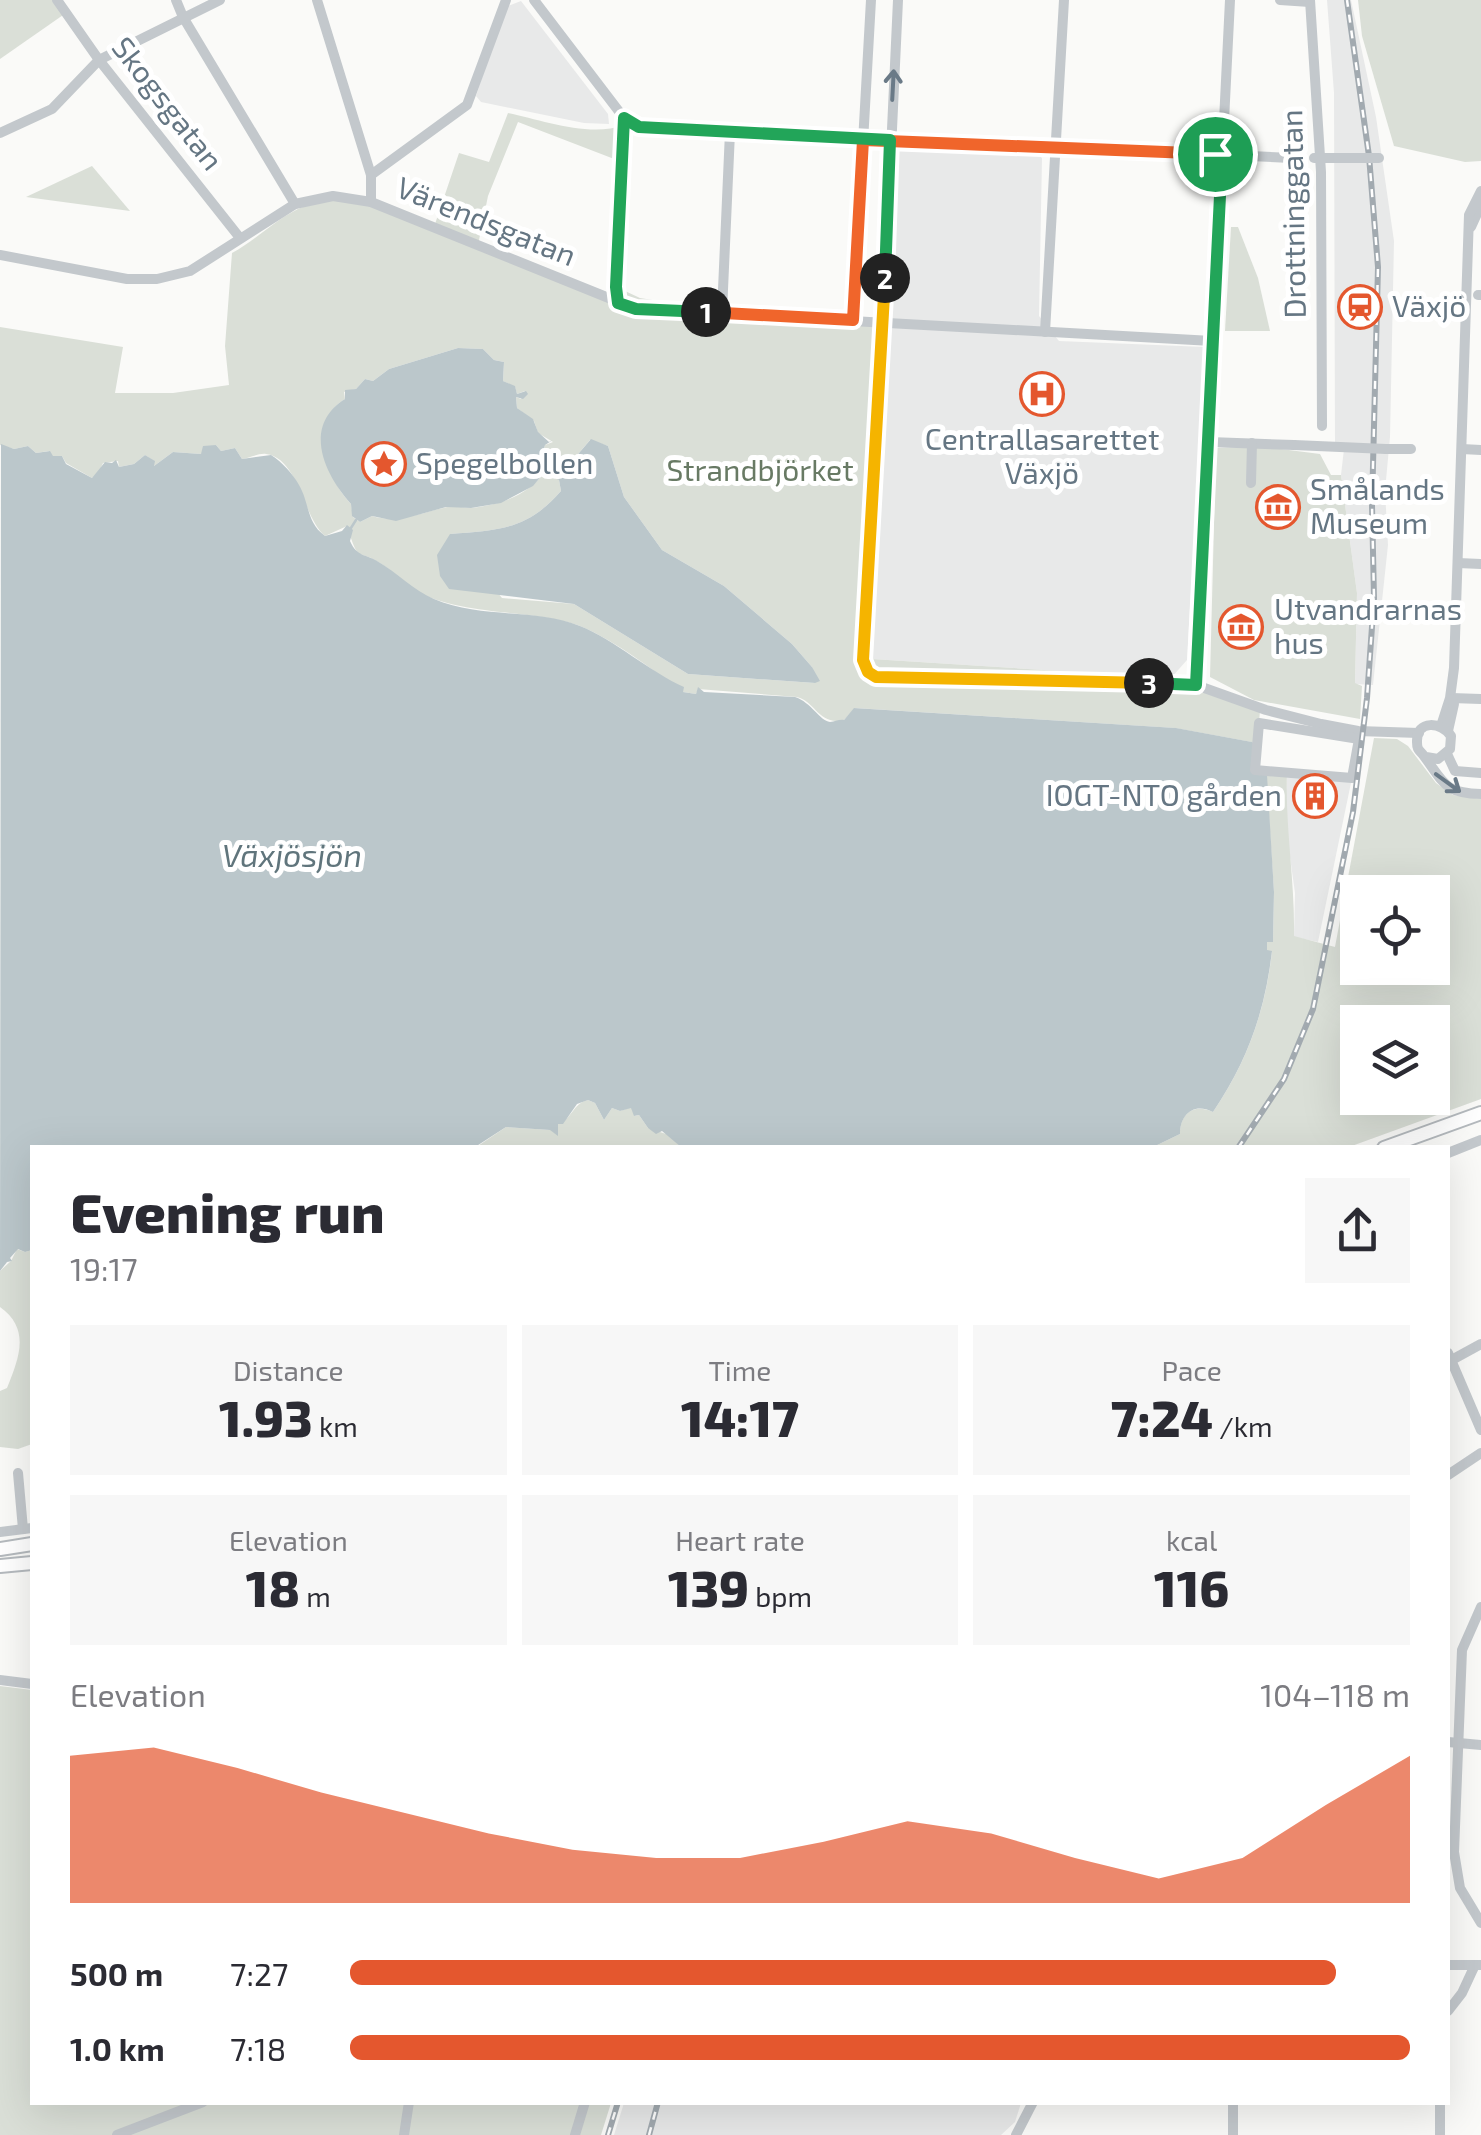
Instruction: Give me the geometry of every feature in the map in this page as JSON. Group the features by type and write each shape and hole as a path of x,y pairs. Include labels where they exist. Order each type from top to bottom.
{"main road":[{"path":"1392,1145 1481,1113"},
{"path":"0,1549 30,1544"},
{"path":"0,1566 30,1563"}],"street":[{"name":"Skogsgatan","path":"57,0 99,60 240,238"},
{"path":"176,0 182,17 296,204"},
{"path":"0,133 52,109 99,60 220,0"},
{"path":"317,0 371,176 371,202"},
{"path":"371,176 468,105 506,0"},
{"path":"534,0 624,118 639,127 1291,158"},
{"path":"853,320 871,0"},
{"path":"898,0 863,660 868,672 876,677 1196,685 1266,710 1358,732 1419,733 1428,726 1445,728"},
{"path":"1045,332 1064,0"},
{"path":"1196,685 1212,341 1227,155 1230,0"},
{"name":"Drottninggatan","path":"1280,0 1310,1 1321,170 1322,426"},
{"path":"618,303 624,118"},
{"path":"722,312 730,132"},
{"path":"1314,158 1379,158"},
{"path":"1426,757 1436,759 1447,754 1452,741 1445,728 1454,704 1450,698 1458,580 1469,214 1481,191"},
{"name":"Värendsgatan","path":"0,255 126,278 158,279 190,271 296,204 333,196 371,202 636,309 1212,341"},
{"path":"1470,228 1481,205"},
{"path":"1209,442 1411,449"},
{"path":"1251,483 1252,443"},
{"path":"1462,449 1481,450"},
{"path":"1458,563 1481,564"},
{"path":"1450,698 1481,699"},
{"path":"1259,722 1359,738 1352,778 1255,770 1259,722"},
{"path":"1419,733 1417,745 1438,778 1451,790 1481,794"},
{"path":"1447,754 1455,771 1481,773"},
{"path":"1450,1153 1481,1140"},
{"path":"1450,1359 1481,1344"},
{"path":"1450,1361 1481,1430"},
{"path":"1450,1474 1481,1453"},
{"path":"0,1532 28,1528 18,1473"},
{"path":"1481,1607 1462,1650 1453,1743 1454,1852 1460,1888 1481,1923"},
{"path":"0,1680 30,1684"},
{"path":"1453,1743 1481,1745"},
{"path":"1450,1965 1478,1965"},
{"path":"1450,2008 1478,1965"},
{"path":"117,2135 195,2105"},
{"path":"404,2135 409,2105"},
{"path":"575,2135 584,2105"},
{"path":"1016,2135 1031,2105"},
{"path":"1233,2105 1233,2135"},
{"path":"1440,2105 1440,2135"}],"shaded area":[{"path":"1327,0 1351,0 1376,117 1394,241 1390,437 1385,491 1388,545 1373,685 1355,684 1357,593 1341,475 1344,449 1335,449 1334,93"},
{"path":"521,1 608,114 609,124 584,123 481,102 476,96 505,7"},
{"name":"Centrallasarettet Växjö","path":"897,147 1037,154 1042,158 1039,316 1059,341 1205,347 1187,660 1171,678 872,659 866,651"},
{"path":"1287,773 1352,778 1318,942 1294,937 1295,893 1285,821"},
{"path":"623,2105 1020,2105 1015,2122 1001,2135 614,2135"}],"green space":[{"path":"0,0 57,0 66,13 0,59"},
{"path":"1358,0 1481,0 1481,161 1465,162 1394,146 1362,36"},
{"name":"Strandbjörket","path":"508,113 581,129 624,125 622,162 518,122 488,196 478,245 615,300 625,291 671,303 735,305 801,314 851,313 886,324 866,651 872,659 1171,678 1260,711 1257,743 1175,728 855,708 844,720 836,721 823,717 797,697 698,689 696,694 683,692 680,686 665,680 621,648 574,624 452,604 413,590 383,565 360,554 347,526 325,536 293,477 277,458 263,454 242,459 235,448 221,451 216,445 201,454 173,452 154,466 154,461 145,455 134,464 119,467 118,461 103,463 92,478 49,451 36,453 28,446 14,449 0,445 0,327 123,347 115,393 173,393 229,385 225,346 232,253 285,216 321,201 371,204 434,227 459,153 489,162","holes":["458,348 483,349 494,360 504,362 503,381 515,387 517,394 525,391 521,399 516,397 517,408 534,421 538,433 553,442 545,445 543,452 558,463 551,474 545,472 530,487 502,502 470,508 450,506 401,518 372,516 360,522 353,517 351,504 328,465 324,450 327,421 345,399 344,392 356,389 365,379 373,381 389,369","590,440 608,446 624,497 662,550 724,586 792,644 812,667 815,683 688,674 574,604 502,598 450,534 511,526 536,514 561,491 554,476 561,465 567,467"]},
{"path":"92,166 130,211 26,197"},
{"path":"1231,227 1238,227 1258,278 1270,331 1225,331"},
{"path":"1294,445 1281,449 1320,454 1331,475 1341,475 1357,593 1355,683 1362,686 1360,719 1254,700 1210,677 1216,448"},
{"path":"1374,738 1397,739 1408,746 1436,783 1453,795 1481,799 1481,1099 1450,1110 1450,1005 1340,1005 1340,1115 1437,1115 1354,1145 1157,1145 1180,1134 1182,1120 1194,1109 1213,1112 1236,1074 1259,1016 1272,952 1267,951 1267,942 1273,942 1274,892 1266,771 1287,773 1294,936 1335,947 1340,920 1340,985 1450,985 1450,875 1348,875"},
{"path":"588,1100 595,1103 604,1120 612,1108 620,1111 631,1107 634,1116 639,1115 648,1128 669,1135 679,1145 479,1145 506,1127 551,1130 556,1134 558,1123"},
{"path":"17,1249 30,1251 30,1445 18,1449 0,1447 0,1391 7,1388 20,1345 16,1325 0,1307 0,1271"},
{"path":"0,1686 30,1690 30,2105 610,2105 601,2135 0,2135"}],"water":[{"path":"458,348 483,349 494,360 504,362 503,381 515,386 517,394 528,394 523,399 516,397 517,408 533,419 538,432 549,442 553,440 543,452 558,463 551,474 544,473 533,486 501,503 446,507 396,521 372,516 360,522 352,516 351,504 326,465 321,436 324,423 345,399 345,390 356,389 365,379 373,381 389,369"},
{"path":"591,439 608,446 624,497 662,550 724,586 792,644 820,681 688,674 574,604 449,589 440,576 437,555 450,534 511,526 536,514 561,491 559,480 553,477 561,464 567,467"},
{"name":"Växjösjön","path":"1,444 14,449 28,446 36,453 50,451 92,478 105,462 116,460 119,467 134,464 145,455 155,461 154,466 173,452 201,454 203,446 216,445 221,451 235,448 242,459 271,455 297,481 319,531 325,536 342,531 347,525 353,530 350,541 356,550 426,595 470,609 545,617 580,626 684,687 683,692 696,694 698,687 704,692 795,697 830,722 844,720 854,708 1176,728 1256,744 1254,771 1267,775 1274,892 1273,942 1267,942 1267,950 1272,951 1265,995 1245,1055 1213,1112 1194,1109 1182,1121 1180,1134 1157,1145 679,1145 662,1131 656,1134 648,1128 631,1108 612,1108 604,1120 595,1103 588,1100 577,1104 563,1124 558,1124 558,1136 550,1130 506,1127 478,1145 30,1145 30,1251 18,1249 0,1271"}],"waterway":[{"path":"349,531 356,520"}],"railway":[{"path":"1240,1145 1284,1079 1313,1009 1353,812 1367,698 1374,598 1372,505 1378,267 1369,156 1347,0"},
{"path":"608,2135 617,2105"},
{"path":"649,2135 657,2105"}],"place":[{"name":"Växjö","path":"1360,307"},
{"name":"Centrallasarettet Växjö","path":"1042,394"},
{"name":"Spegelbollen","path":"384,464"},
{"name":"Smålands Museum","path":"1278,507"},
{"name":"Utvandrarnas hus","path":"1241,627"},
{"name":"IOGT-NTO gården","path":"1315,796"}],"route":[{"path":"1215,154 890,140 863,140 853,320 666,311 618,303 624,118 639,127 890,140 863,660 870,675 1196,685 1222,155 1215,154"}]}
